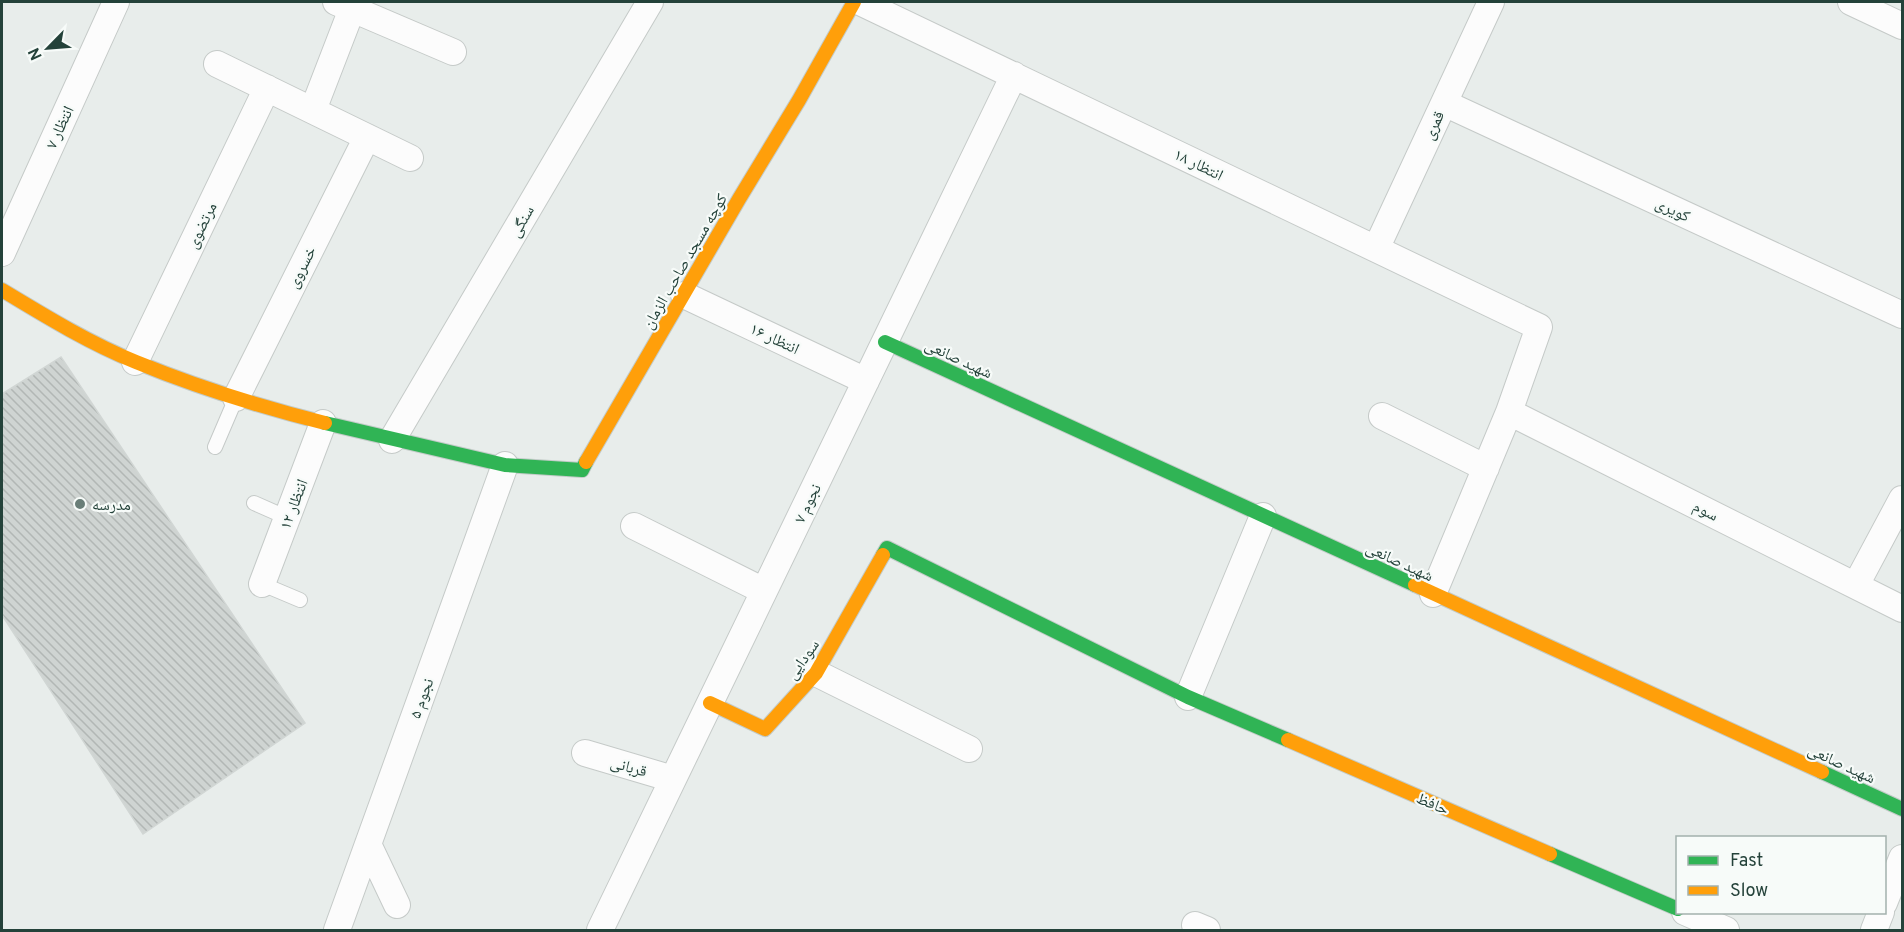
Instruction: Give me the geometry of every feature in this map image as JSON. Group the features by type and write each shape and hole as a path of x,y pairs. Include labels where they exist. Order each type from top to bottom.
{"street":[{"name":"انتظار ۷","path":"2,253 116,2"},
{"name":"کوچه مسجد صاحب الزمان","path":"505,465 582,470 854,2"},
{"name":"انتظار ۱۸","path":"860,2 1539,327 1509,412"},
{"name":"قمری","path":"1376,249 1489,2"},
{"path":"1851,2 1902,26"},
{"name":"سنگی","path":"392,440 645,3"},
{"path":"313,110 344,5 453,52"},
{"path":"217,64 410,158"},
{"name":"نجوم ۷","path":"600,930 1014,75"},
{"name":"مرتضوی","path":"135,362 267,88"},
{"name":"کویری","path":"1444,103 1902,315"},
{"name":"خسروی","path":"236,398 367,137"},
{"path":"2,290 51,320 135,362 236,398 323,423 505,465"},
{"name":"انتظار ۱۶","path":"684,296 866,381"},
{"name":"شهید صانعی","path":"885,342 1902,809"},
{"path":"1433,594 1509,412"},
{"name":"سوم","path":"1509,412 1902,609"},
{"path":"1382,416 1486,468"},
{"name":"انتظار ۱۲","path":"262,584 323,423"},
{"name":"نجوم ۵","path":"337,930 505,465"},
{"path":"1856,585 1902,499"},
{"path":"1188,698 1263,516"},
{"path":"634,526 764,591"},
{"name":"حافظ","path":"888,548 1188,698 1676,909"},
{"name":"سودایی","path":"710,703 765,729 816,674 888,548"},
{"path":"816,674 969,749"},
{"name":"قربانی","path":"585,753 673,779"},
{"path":"368,844 397,905"},
{"path":"1886,898 1902,858"},
{"path":"1690,914 1726,930"},
{"path":"1874,930 1880,914"}],"lane":[{"path":"215,447 236,398"},
{"path":"254,503 288,518"},
{"path":"262,584 300,600"}],"building":[{"name":"مدرسه","path":"61,357 305,723 143,834 2,615 2,394"}],"traffic: fast":[{"path":"885,342 1415,585"},
{"path":"325,423 505,465 582,470 586,462"},
{"path":"883,555 887,548 1188,697 1288,740"},
{"path":"1822,772 1902,809"},
{"path":"1550,854 1676,908"}],"traffic: slow":[{"path":"586,462 799,100 854,2"},
{"path":"2,290 84,338 119,355 229,396 325,423"},
{"path":"710,703 765,729 816,673 883,555"},
{"path":"1415,585 1822,772"},
{"path":"1288,740 1550,854"}],"place":[{"name":"مدرسه","path":"80,504"}]}
